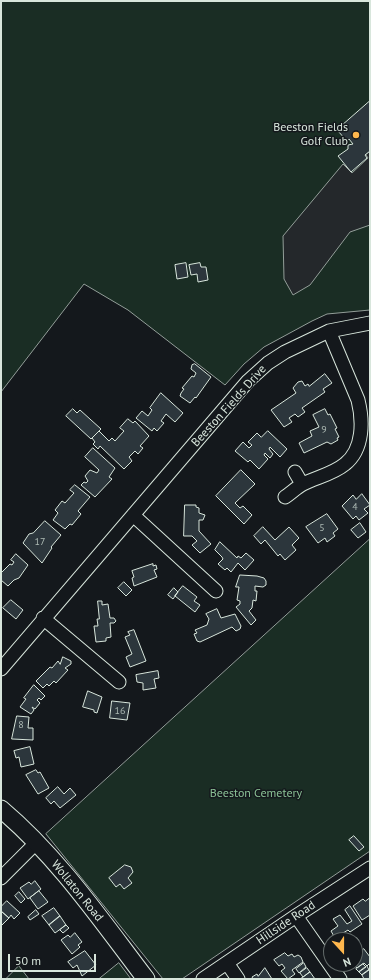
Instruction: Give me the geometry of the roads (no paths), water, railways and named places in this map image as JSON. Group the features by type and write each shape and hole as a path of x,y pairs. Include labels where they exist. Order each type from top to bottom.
{"main road":[{"name":"Wollaton Road","path":"1,809 37,842 66,876 146,979"}],"street":[{"name":"Beeston Fields Drive","path":"1,669 43,618 248,381 268,363 285,352 328,331 370,323"},
{"path":"285,497 302,484 332,472 346,464 355,453 360,436 361,411 358,400 328,331"},
{"path":"295,472 302,484"},
{"path":"133,515 216,591"},
{"path":"43,618 119,682"},
{"path":"1,878 37,842"},
{"name":"Hillside Road","path":"203,979 370,868"},
{"path":"296,916 340,979"},
{"path":"227,963 238,979"}],"place":[{"name":"Beeston Fields Golf Club","path":"356,135"}],"park label":[{"name":"Beeston Cemetery","path":"256,794"}]}
